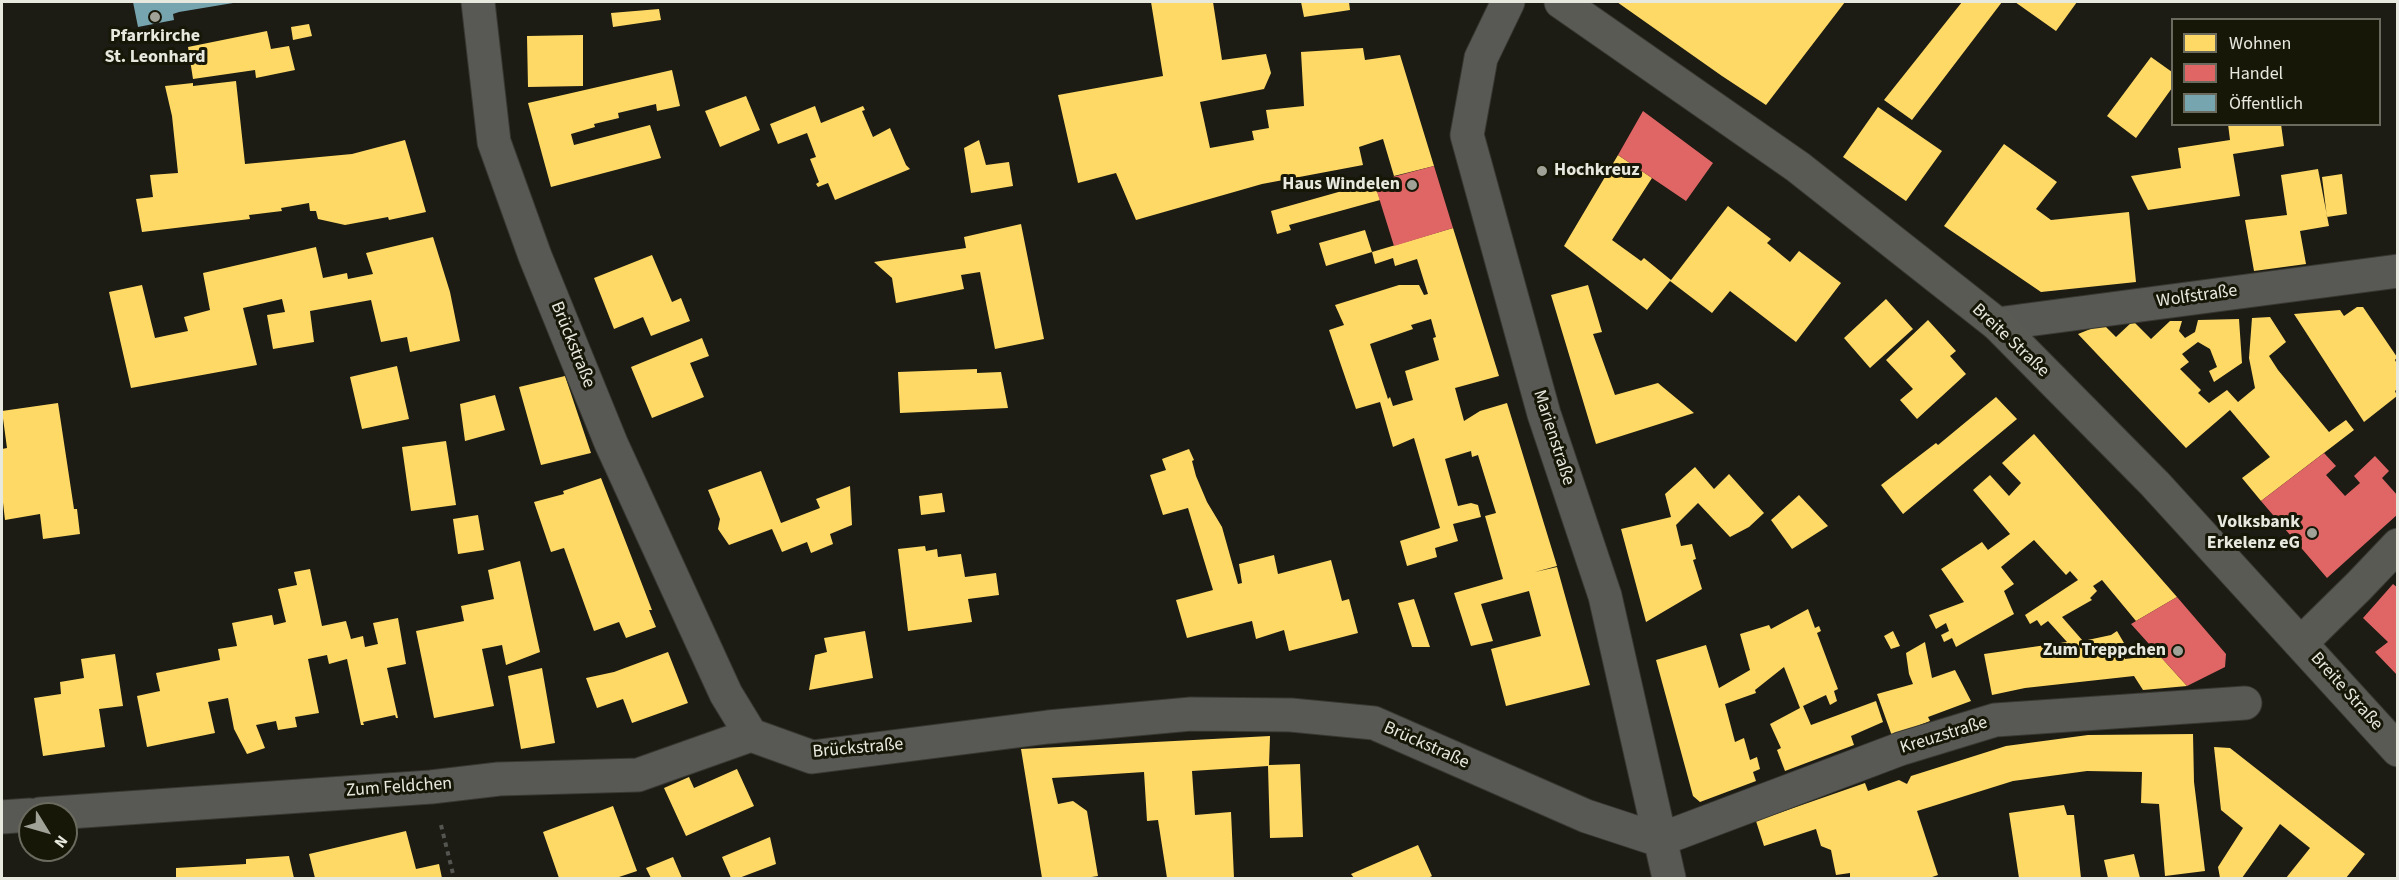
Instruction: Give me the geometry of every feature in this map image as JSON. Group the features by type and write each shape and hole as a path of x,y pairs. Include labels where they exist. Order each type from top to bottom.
{"main road":[{"name":"Breite Straße","path":"1561,2 1798,167 1997,324 2155,484 2397,750"},
{"path":"2301,643 2359,586 2397,544"}],"street":[{"name":"Brückstraße","path":"478,2 494,142 536,256 615,453 726,694 751,735 812,757 1048,727 1191,714 1291,715 1374,723 1586,816 1659,840"},
{"name":"Marienstraße","path":"1508,2 1481,58 1467,135 1544,414 1605,596 1669,879"},
{"name":"Wolfstraße","path":"1997,324 2397,271"},
{"name":"Kreuzstraße","path":"1659,840 1900,749 1995,720 2245,703"},
{"name":"Zum Feldchen","path":"78,811 431,787 499,779 638,775 751,735"}],"path":[{"path":"431,787 454,879"}],"building: Wohnen":[{"path":"1151,2 1213,2 1222,60 1266,54 1271,73 1264,89 1200,102 1210,148 1254,140 1252,131 1269,128 1266,110 1304,106 1301,52 1363,48 1365,60 1400,55 1434,166 1394,176 1383,139 1359,147 1363,165 1262,184 1136,220 1116,173 1078,183 1058,95 1163,76"},
{"path":"1301,2 1349,2 1350,10 1304,17"},
{"path":"1617,2 1845,2 1766,105"},
{"path":"1962,2 2002,2 1912,120 1884,100"},
{"path":"2015,2 2077,2 2056,31"},
{"path":"659,9 661,20 613,27 611,13"},
{"path":"309,24 312,36 293,40 291,27"},
{"path":"267,31 271,49 289,46 295,70 256,78 255,70 193,79 188,47"},
{"path":"583,35 583,86 528,87 527,36"},
{"path":"2151,57 2171,71 2171,89 2136,138 2107,116"},
{"path":"672,70 680,106 657,111 656,104 618,113 619,118 594,124 595,127 571,134 574,145 650,125 661,158 551,187 528,103"},
{"path":"236,81 245,164 352,154 405,140 426,212 389,220 388,217 345,225 318,219 316,211 310,211 309,203 281,208 282,211 249,215 250,219 142,232 136,199 153,197 150,175 178,173 172,116 165,86 193,83 193,86"},
{"path":"746,96 760,130 720,147 705,111"},
{"path":"815,106 821,123 863,106 865,110 862,111 873,137 890,128 906,165 910,169 835,200 828,183 818,187 816,184 819,182 810,159 816,157 807,133 778,144 770,124"},
{"path":"1878,107 1942,151 1906,201 1843,157"},
{"path":"2228,126 2281,126 2284,146 2233,154 2240,196 2148,210 2131,176 2181,168 2178,148 2230,140"},
{"path":"979,140 986,165 1009,162 1013,186 971,193 964,148"},
{"path":"2004,144 2057,182 2036,209 2051,220 2129,212 2136,282 2041,292 1944,226"},
{"path":"1618,155 1652,178 1612,240 1641,261 1644,258 1671,280 1728,206 1771,239 1767,243 1790,262 1799,251 1841,283 1796,342 1730,291 1712,313 1670,281 1647,310 1564,246"},
{"path":"2318,169 2329,226 2300,231 2306,264 2254,271 2245,220 2287,215 2281,175"},
{"path":"2342,174 2347,214 2327,217 2322,177"},
{"path":"1374,182 1380,200 1289,225 1291,230 1277,234 1271,211"},
{"path":"1021,224 1044,339 995,349 980,272 961,275 964,289 896,303 892,278 874,262 966,248 964,237"},
{"path":"1453,228 1499,376 1455,388 1464,421 1480,411 1507,403 1557,566 1535,572 1557,567 1590,685 1506,706 1491,649 1541,636 1529,591 1481,604 1493,641 1471,646 1454,593 1503,579 1485,516 1496,513 1478,455 1472,457 1471,451 1445,459 1458,506 1471,503 1478,505 1481,517 1453,524 1458,541 1435,548 1437,557 1407,566 1400,541 1440,528 1414,438 1393,447 1380,402 1356,409 1329,330 1344,325 1335,305 1399,285 1419,285 1424,295 1428,294 1417,259 1395,266 1393,258 1375,264 1372,252","holes":["1431,319 1436,337 1433,338 1439,360 1405,371 1413,400 1393,406 1390,397 1388,399 1370,344 1413,329 1411,325"]},
{"path":"1365,230 1372,252 1326,266 1319,243"},
{"path":"433,237 450,292 460,341 410,352 407,337 381,342 371,300 310,311 314,342 273,349 267,315 285,312 282,299 243,308 257,365 131,388 109,292 142,285 155,338 188,331 184,317 210,310 203,273 316,247 323,278 347,273 348,279 373,274 366,253"},
{"path":"652,255 672,302 681,298 690,321 651,336 643,317 614,329 594,278"},
{"path":"1588,285 1602,332 1593,334 1615,395 1658,383 1694,413 1596,444 1551,295"},
{"path":"1886,299 1913,329 1870,368 1844,338"},
{"path":"2357,307 2363,307 2397,357 2395,360 2397,389 2395,391 2397,396 2364,422 2294,314 2340,310 2344,316"},
{"path":"2270,317 2286,342 2269,356 2278,370 2329,432 2346,420 2354,430 2261,501 2242,478 2270,457 2230,410 2186,448 2078,334 2103,324 2116,337 2133,321 2151,339 2170,321 2182,321 2179,331 2185,338 2195,332 2198,320 2239,319 2242,363 2214,382 2209,371 2217,367 2210,349 2198,342 2182,354 2189,362 2180,369 2201,390 2198,393 2209,403 2227,390 2238,402 2255,388 2249,358 2252,318"},
{"path":"1928,320 1956,351 1950,356 1966,374 1917,419 1900,400 1913,389 1886,360"},
{"path":"702,338 709,356 690,363 704,397 652,418 631,367"},
{"path":"397,366 409,419 362,429 350,377"},
{"path":"977,369 977,373 1001,372 1008,408 900,413 898,372"},
{"path":"565,376 591,453 541,465 519,387"},
{"path":"495,395 505,430 465,441 460,404"},
{"path":"1996,397 2017,419 1903,514 1881,485 1936,443 1938,445"},
{"path":"58,403 80,534 43,539 40,514 5,520 2,494 2,449 7,448 2,411"},
{"path":"2034,434 2177,597 2136,621 2102,580 2093,586 2097,591 2090,598 2092,600 2062,617 2083,641 2111,635 2117,631 2124,643 2117,646 2125,659 2159,655 2187,686 2143,690 2134,676 2025,688 1992,695 1984,654 2067,642 2048,621 2041,626 2037,620 2030,624 2025,615 2078,580 2070,571 2066,575 2034,540 2001,567 2014,584 2004,591 2014,614 1956,647 1952,638 1944,642 1941,635 1949,631 1946,623 1936,629 1929,615 1964,602 1941,569 1982,542 1988,550 2010,534 1973,490 1990,475 2009,496 2021,483 2002,463"},
{"path":"446,441 456,505 411,511 402,447"},
{"path":"1189,449 1194,460 1192,461 1196,476 1207,502 1222,527 1238,584 1242,583 1239,564 1274,555 1278,574 1331,560 1342,601 1349,599 1358,633 1289,651 1284,630 1256,639 1252,621 1187,638 1176,600 1213,590 1188,508 1163,515 1150,475 1166,470 1162,459"},
{"path":"1695,467 1714,489 1729,474 1764,513 1749,527 1730,537 1698,503 1676,525 1681,546 1692,544 1696,559 1693,560 1702,589 1646,622 1621,529 1671,517 1665,494"},
{"path":"761,471 781,523 820,508 816,499 850,486 852,525 830,534 833,544 811,553 807,542 782,552 772,529 729,545 718,529 720,519 708,490"},
{"path":"601,478 652,610 649,610 656,627 626,638 619,622 594,631 564,548 551,552 534,502 564,494 563,491"},
{"path":"942,493 945,512 921,515 919,496"},
{"path":"1799,495 1828,526 1792,549 1771,520"},
{"path":"478,515 484,550 458,554 453,519"},
{"path":"925,546 926,551 937,549 938,557 961,554 965,577 996,573 999,595 968,599 972,622 908,631 898,549"},
{"path":"520,561 540,652 506,665 502,645 482,649 494,706 434,718 416,631 464,621 461,606 494,599 488,570"},
{"path":"310,569 322,626 346,621 351,639 363,636 365,647 378,644 373,623 398,618 406,664 387,668 398,718 395,715 363,722 364,725 361,725 347,659 329,664 327,655 308,659 319,713 295,717 297,727 278,730 276,721 256,725 265,748 247,754 234,729 228,698 208,702 215,733 147,747 137,696 160,691 156,673 220,660 218,649 237,646 232,623 272,615 274,625 286,622 278,589 297,585 294,572"},
{"path":"1414,599 1430,647 1412,647 1398,603"},
{"path":"1808,609 1815,628 1819,626 1821,631 1817,633 1838,689 1834,691 1837,701 1830,705 1826,695 1803,706 1811,725 1876,701 1883,722 1851,736 1854,745 1785,771 1777,750 1781,748 1770,724 1800,708 1784,667 1755,690 1756,693 1725,704 1735,742 1744,738 1750,760 1757,757 1760,769 1753,772 1756,781 1700,802 1693,796 1656,660 1706,645 1719,688 1750,670 1740,634 1769,625 1771,629"},
{"path":"865,631 873,678 809,690 815,655 827,652 824,638"},
{"path":"1893,631 1900,646 1891,649 1884,636"},
{"path":"1925,642 1932,678 1955,670 1971,701 1928,717 1930,721 1892,736 1877,694 1913,684 1906,653"},
{"path":"668,652 688,703 632,723 623,699 597,708 586,678 614,672"},
{"path":"115,654 123,706 99,709 105,747 43,756 34,698 61,694 60,682 84,678 81,659"},
{"path":"542,668 555,743 521,749 508,676"},
{"path":"2193,734 2194,782 2205,871 2165,876 2159,804 2141,803 2142,772 2087,771 2013,781 1917,811 1938,875 1929,878 1850,878 1850,873 1836,875 1831,850 1821,846 1816,829 1764,846 1756,821 1865,783 1868,791 1899,780 1907,784 1911,776 2006,746 2088,735"},
{"path":"1270,736 1269,765 1300,764 1303,837 1270,838 1268,766 1192,771 1195,815 1231,812 1234,878 1167,878 1158,820 1147,821 1144,772 1052,778 1058,804 1073,801 1087,811 1098,876 1042,878 1021,749"},
{"path":"2214,747 2230,748 2365,854 2346,878 2286,878 2310,848 2280,824 2242,878 2220,878 2218,867 2243,828 2221,810"},
{"path":"737,769 754,806 686,836 664,788 689,777 694,788"},
{"path":"2064,805 2067,815 2074,815 2081,878 2019,878 2009,813"},
{"path":"613,806 637,871 616,878 559,878 543,832"},
{"path":"406,831 416,869 439,864 442,878 315,878 309,854"},
{"path":"770,837 776,864 739,878 731,878 722,857"},
{"path":"1418,845 1432,876 1428,878 1354,878 1351,874"},
{"path":"2134,854 2140,878 2108,878 2104,860"},
{"path":"289,856 294,878 176,878 176,868 246,864 246,859"},
{"path":"673,857 682,878 651,878 646,868"}],"building: Handel":[{"path":"1643,111 1713,163 1686,201 1618,155"},
{"path":"1434,166 1453,228 1394,246 1374,182"},
{"path":"2324,453 2336,466 2326,475 2345,496 2360,483 2354,476 2375,456 2389,471 2382,478 2398,496 2398,514 2327,578 2261,501"},
{"path":"2393,584 2398,588 2398,676 2375,652 2388,642 2363,618"},
{"path":"2177,597 2226,654 2225,667 2187,686 2131,624"}],"building: Öffentlich":[{"name":"Pfarrkirche St. Leonhard","path":"133,2 233,3 179,12 173,14 174,20 138,27"}],"place":[{"name":"Pfarrkirche St. Leonhard","path":"155,17"},
{"name":"Hochkreuz","path":"1542,171"},
{"name":"Haus Windelen","path":"1412,185"},
{"name":"Volksbank Erkelenz eG","path":"2312,533"},
{"name":"Zum Treppchen","path":"2178,651"}]}
